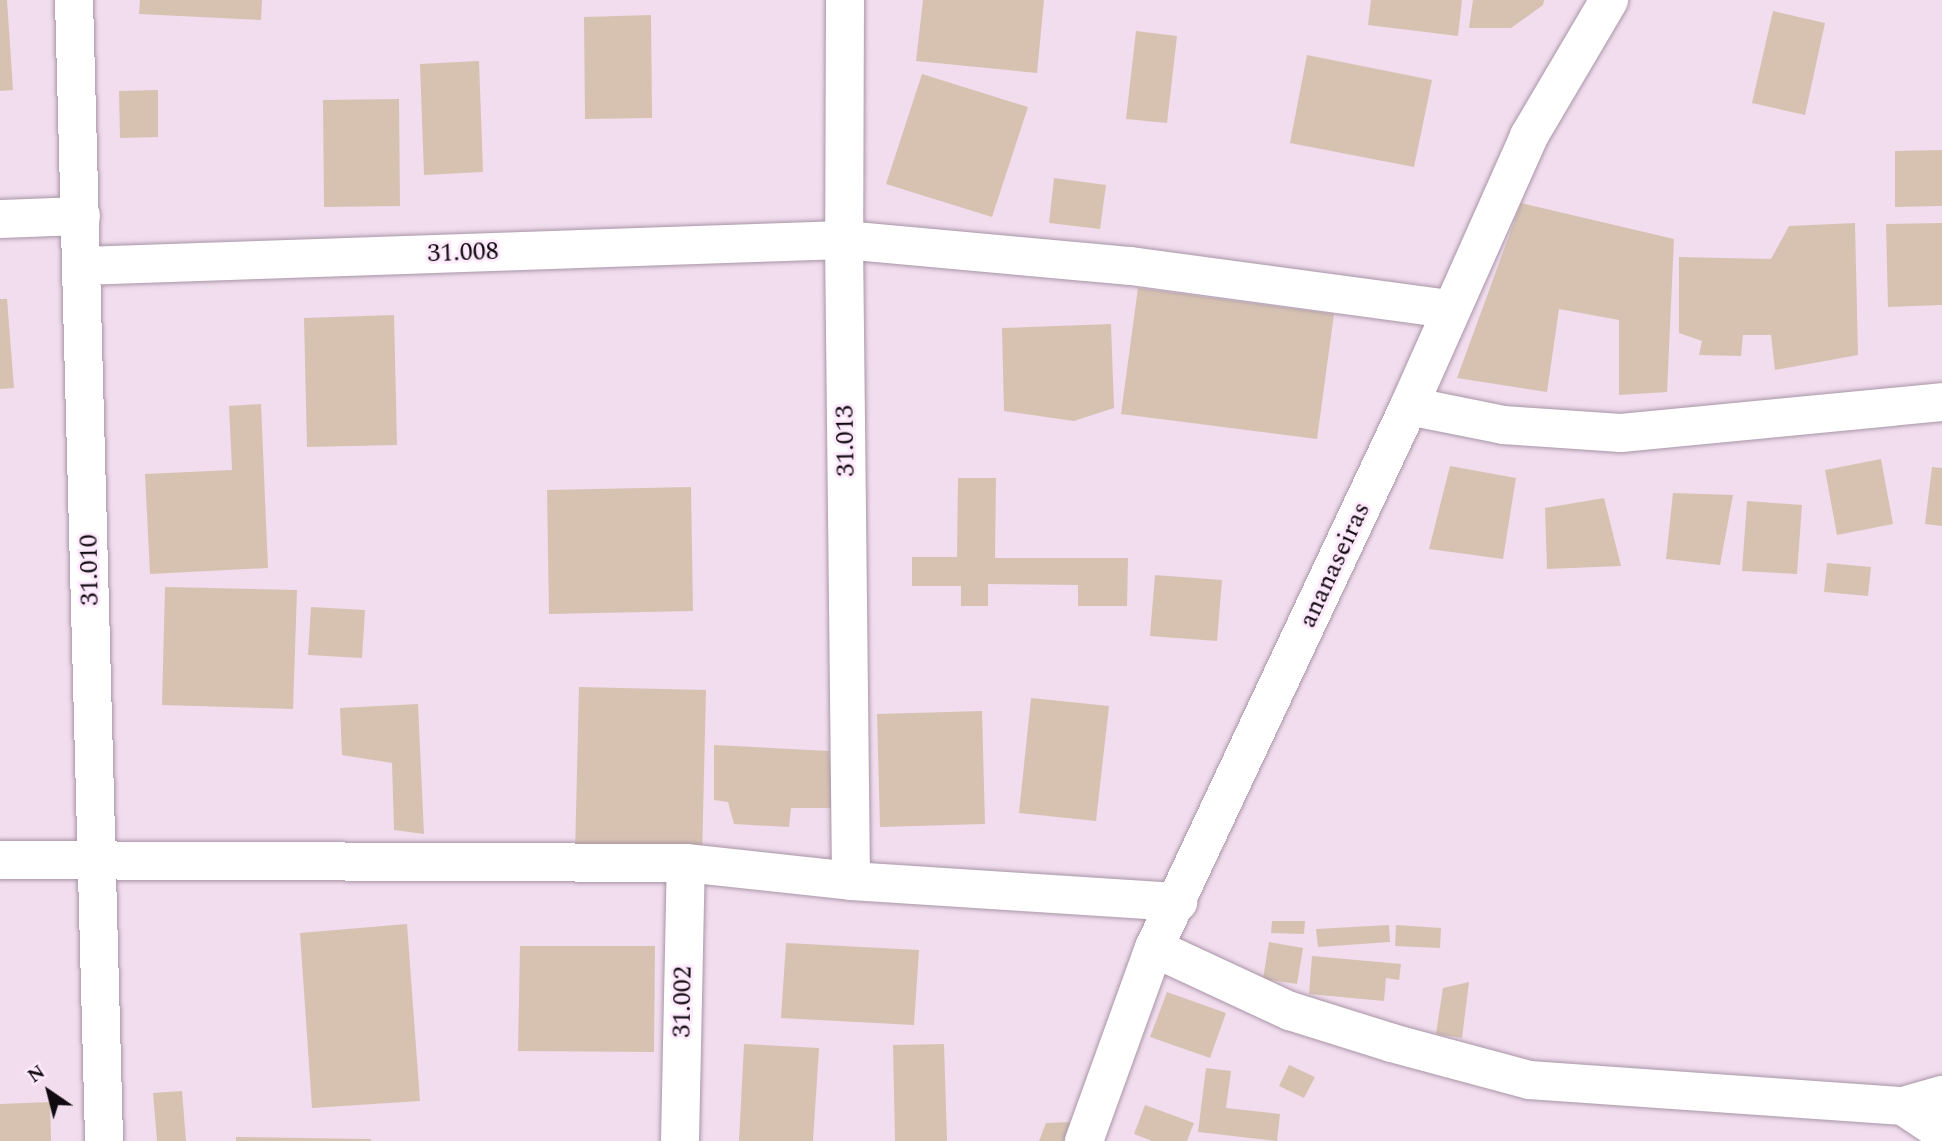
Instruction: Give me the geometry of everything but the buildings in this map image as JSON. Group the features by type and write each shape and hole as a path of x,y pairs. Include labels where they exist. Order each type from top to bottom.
{"street":[{"name":"31.010","path":"74,0 104,1141"},
{"name":"31.013","path":"845,0 844,240 851,881"},
{"name":"ananaseiras","path":"1084,1141 1154,948 1178,902 1409,406 1529,136 1609,0"},
{"path":"0,219 81,216"},
{"name":"31.008","path":"82,266 844,240 1131,266 1451,309"},
{"path":"1409,406 1503,425 1621,433 1942,402"},
{"path":"0,860 686,863 851,881 1178,902"},
{"name":"31.002","path":"680,1141 686,863"},
{"path":"1154,948 1290,1011 1392,1043 1530,1080 1903,1106 1942,1095"},
{"path":"1903,1106 1942,1132"}]}
